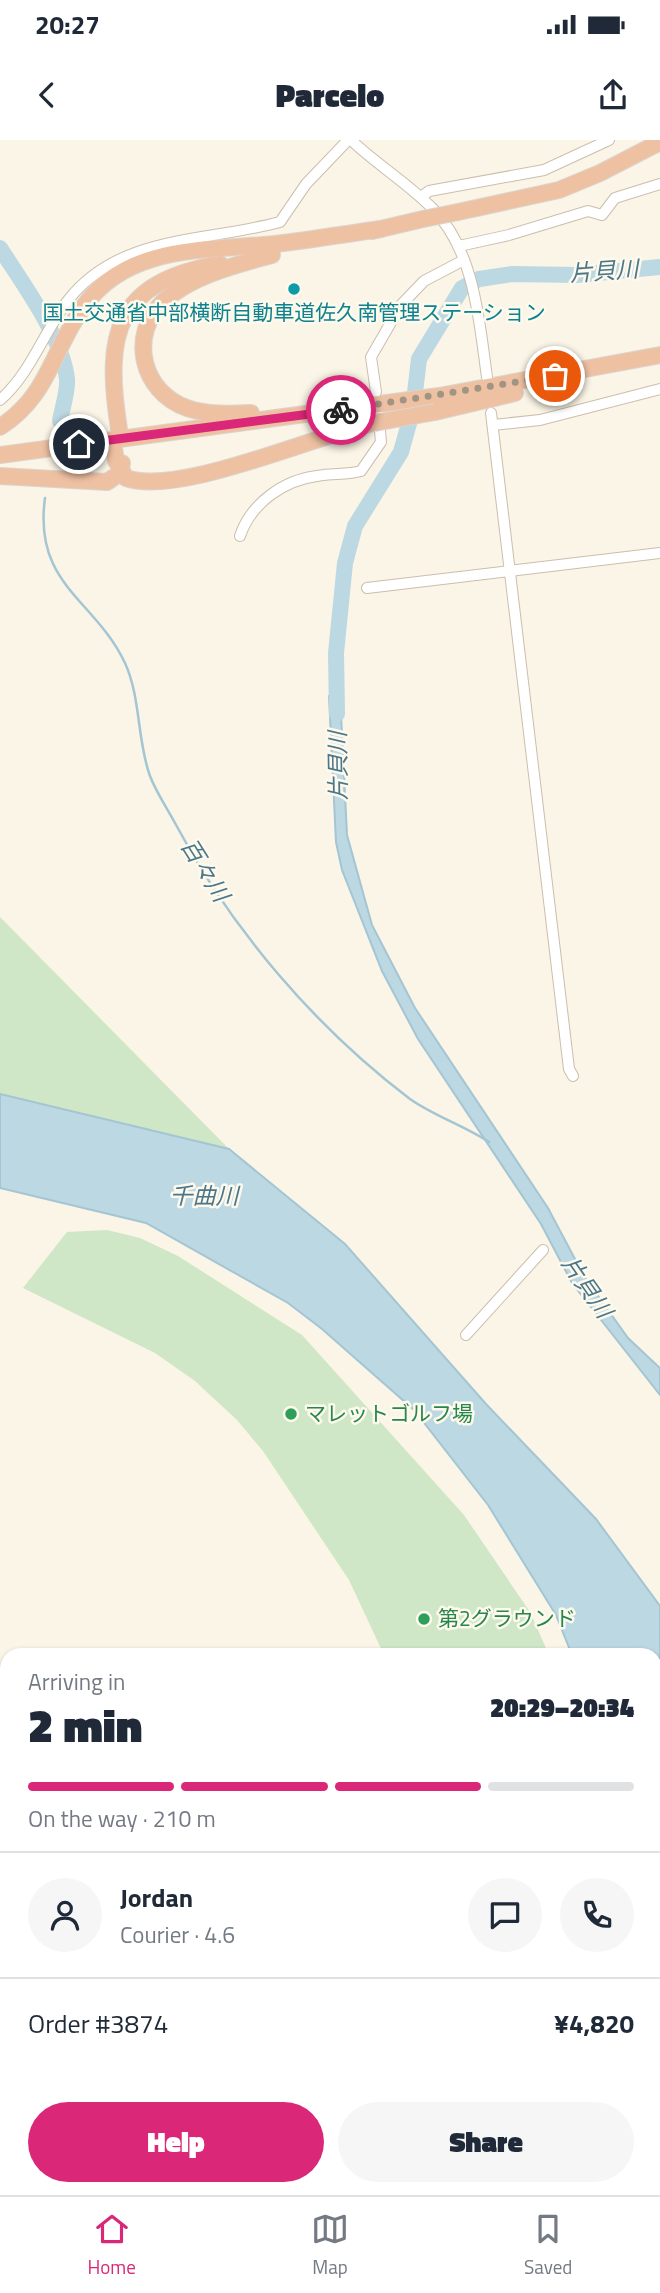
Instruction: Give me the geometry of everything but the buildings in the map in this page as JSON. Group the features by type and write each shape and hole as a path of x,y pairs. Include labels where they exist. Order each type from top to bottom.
{"highway":[{"path":"115,430 104,372 107,340 119,311 135,290 150,278 179,265 381,229 559,190 600,173 660,142"},
{"path":"0,427 26,407 52,368 65,339 93,295 130,266 176,253 272,250"},
{"path":"272,250 200,279 176,292 156,309 146,327 144,364 157,388 188,409 232,414 379,406 438,399 491,382 632,361"},
{"path":"0,455 438,399 660,355"},
{"path":"118,447 121,470 127,478 134,481 203,474 244,464 325,435 379,406"},
{"path":"0,476 107,482 121,470"}],"street":[{"path":"0,400 16,385 71,297 89,278 133,253 160,244 280,222 306,184 349,140 421,197 445,223 459,246 475,304 491,382"},
{"path":"421,197 425,193 449,187 544,170 608,140"},
{"path":"459,246 509,235 588,211 602,215 615,198 660,184"},
{"path":"240,536 254,511 279,489 301,479 361,471 381,442 379,406 371,357 401,305 424,281 465,262"},
{"path":"493,425 540,420 660,389"},
{"path":"491,413 569,1069 573,1076"},
{"path":"367,588 660,553"},
{"path":"466,1335 543,1250"}],"green space":[{"path":"0,917 229,1149 0,1094"},
{"name":"マレットゴルフ場","path":"107,1230 140,1238 178,1256 302,1335 464,1515 530,1612 546,1648 381,1648 349,1580 263,1451 237,1420 195,1381 155,1353 23,1288 67,1232"}],"water":[{"path":"340,694 347,835 372,925 415,1008 548,1208 584,1276 628,1338 660,1368 660,1395 572,1283 541,1224 418,1039 382,971 342,870 336,842 329,696"},
{"name":"千曲川","path":"0,1094 229,1149 345,1244 486,1404 596,1519 660,1606 660,1648 569,1648 556,1615 488,1505 414,1410 322,1329 288,1303 146,1223 0,1188"}],"waterway":[{"name":"百々川","path":"0,248 58,345 67,379 60,421"},
{"name":"片貝川","path":"337,714 336,653 345,563 355,526 401,452 413,409 419,359 462,288 479,279 512,274 577,275 660,267"},
{"name":"百々川","path":"45,498 44,527 48,551 57,572 98,622 125,663 134,690 150,776 197,862 222,901 278,974 309,1008 375,1071 429,1111 489,1142"}],"way so far":[{"path":"341,410 555,376"}],"place":[{"name":"国土交通省中部横断自動車道佐久南管理ステーション","path":"294,289"},
{"name":"マレットゴルフ場","path":"291,1414"},
{"name":"第2グラウンド","path":"424,1619"}],"route":[{"path":"79,444 341,410"}]}
